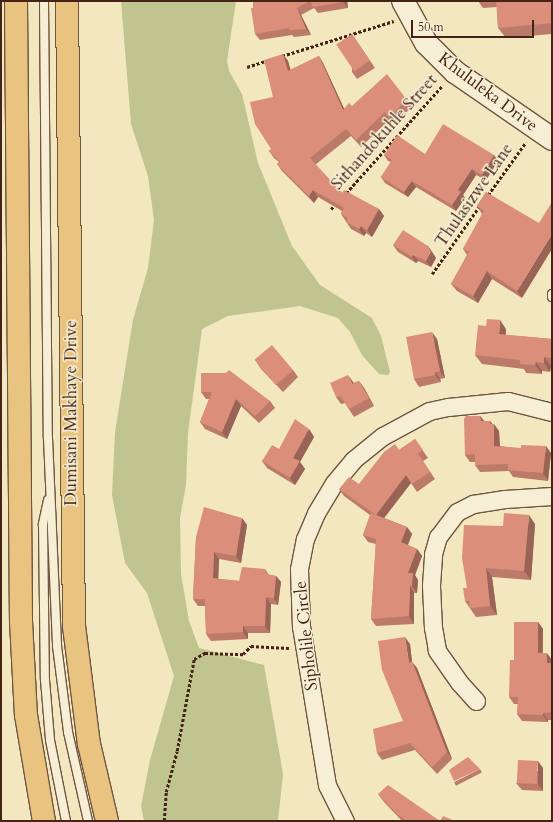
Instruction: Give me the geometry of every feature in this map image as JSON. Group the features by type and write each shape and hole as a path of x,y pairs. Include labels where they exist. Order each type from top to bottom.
{"main road":[{"path":"16,1 22,637 26,715 44,821"},
{"name":"Dumisani Makhaye Drive","path":"67,1 74,626 89,744 107,821"}],"street":[{"name":"Khululeka Drive","path":"406,9 426,43 455,72 544,134"},
{"name":"Sipholile Circle","path":"345,821 327,785 305,649 300,608 299,576 306,539 319,507 334,483 353,460 383,436 410,420 448,407 508,401 552,412"},
{"path":"476,701 458,682 437,650 432,628 431,585 433,554 438,537 456,512 473,504 505,499 552,496"}],"lane":[{"path":"44,1 49,494 53,521 60,677 68,732 88,821"},
{"path":"49,494 43,524 44,680 50,740 66,821"}],"path":[{"path":"277,58 406,9"},
{"path":"247,67 269,60"},
{"name":"Sithandokuhle Street","path":"331,209 455,72"},
{"name":"Thulasizwe Lane","path":"486,198 544,134"},
{"name":"Thulasizwe Lane","path":"432,274 481,205"},
{"path":"164,821 166,792 177,751 194,659 205,653 243,654 251,646 305,649"}],"green space":[{"path":"121,1 236,1 227,61 229,71 242,94 258,163 292,246 320,285 372,318 381,336 390,372 388,375 379,374 362,355 350,332 338,318 300,306 228,316 202,329 188,433 186,485 180,518 181,574 189,621 199,648 264,665 283,774 278,821 144,821 141,806 150,760 174,676 147,593 125,563 112,495 115,432 133,320 148,268 154,220 148,176 131,124"}],"building":[{"path":"253,1 310,1 297,8 306,29 289,30 289,28 255,34 251,8 254,8"},
{"path":"310,1 343,1 343,2 313,7"},
{"path":"496,1 552,1 552,23 498,28"},
{"path":"352,34 370,61 354,71 336,45"},
{"path":"283,54 288,71 319,56 343,110 349,103 352,106 387,74 407,100 389,117 385,112 356,140 346,129 310,158 342,193 344,190 379,209 367,230 361,226 359,229 346,222 348,218 341,214 344,208 313,190 309,196 277,164 280,162 269,151 271,149 255,124 250,102 273,97 264,60"},
{"path":"443,124 494,155 482,175 472,169 458,190 461,192 452,205 412,181 404,192 381,177 392,160 384,155 397,135 425,154"},
{"path":"486,192 539,223 552,202 552,234 517,291 487,271 473,296 451,284 469,252 463,249 484,211 477,206"},
{"path":"403,230 428,246 431,252 426,261 413,255 412,257 393,245"},
{"path":"487,319 500,320 499,334 552,339 552,358 544,357 544,363 536,362 535,365 520,364 520,360 475,355 478,325 486,326"},
{"path":"432,332 440,371 435,372 435,375 414,379 406,337"},
{"path":"272,345 293,370 276,385 254,360"},
{"path":"229,370 270,401 255,416 236,399 222,432 200,422 212,392 201,392 201,373 226,373"},
{"path":"348,375 352,384 359,381 369,398 349,409 340,396 336,397 330,383"},
{"path":"466,416 480,416 481,421 490,421 490,424 494,424 494,446 521,448 521,445 546,446 543,473 508,470 508,464 475,465 475,454 465,455 464,419"},
{"path":"295,419 309,429 293,458 300,461 290,478 262,461 272,445 279,449"},
{"path":"415,439 423,450 418,454 430,472 412,484 406,475 376,515 339,489 349,477 359,484 384,452 395,444 399,450"},
{"path":"204,507 242,518 236,556 214,552 213,578 239,581 242,567 265,569 267,574 276,576 274,598 266,597 265,626 243,626 243,632 206,634 205,599 193,599 196,537"},
{"path":"371,513 407,527 401,542 417,549 408,573 413,573 412,586 410,586 409,616 371,619 376,539 363,535"},
{"path":"504,513 529,515 524,571 486,568 490,606 470,608 469,601 465,601 463,588 467,588 462,558 464,525 503,526"},
{"path":"514,622 538,622 538,653 547,653 547,663 552,663 552,712 543,713 543,715 517,714 518,697 509,697 510,660 514,660"},
{"path":"405,637 409,663 412,661 447,752 432,767 410,743 377,753 373,729 403,721 382,670 378,641"},
{"path":"468,757 480,769 454,781 449,770"},
{"path":"518,760 538,761 537,784 517,783"},
{"path":"388,785 440,821 407,821 398,815 378,794"},
{"path":"443,816 455,821 440,821"}]}
